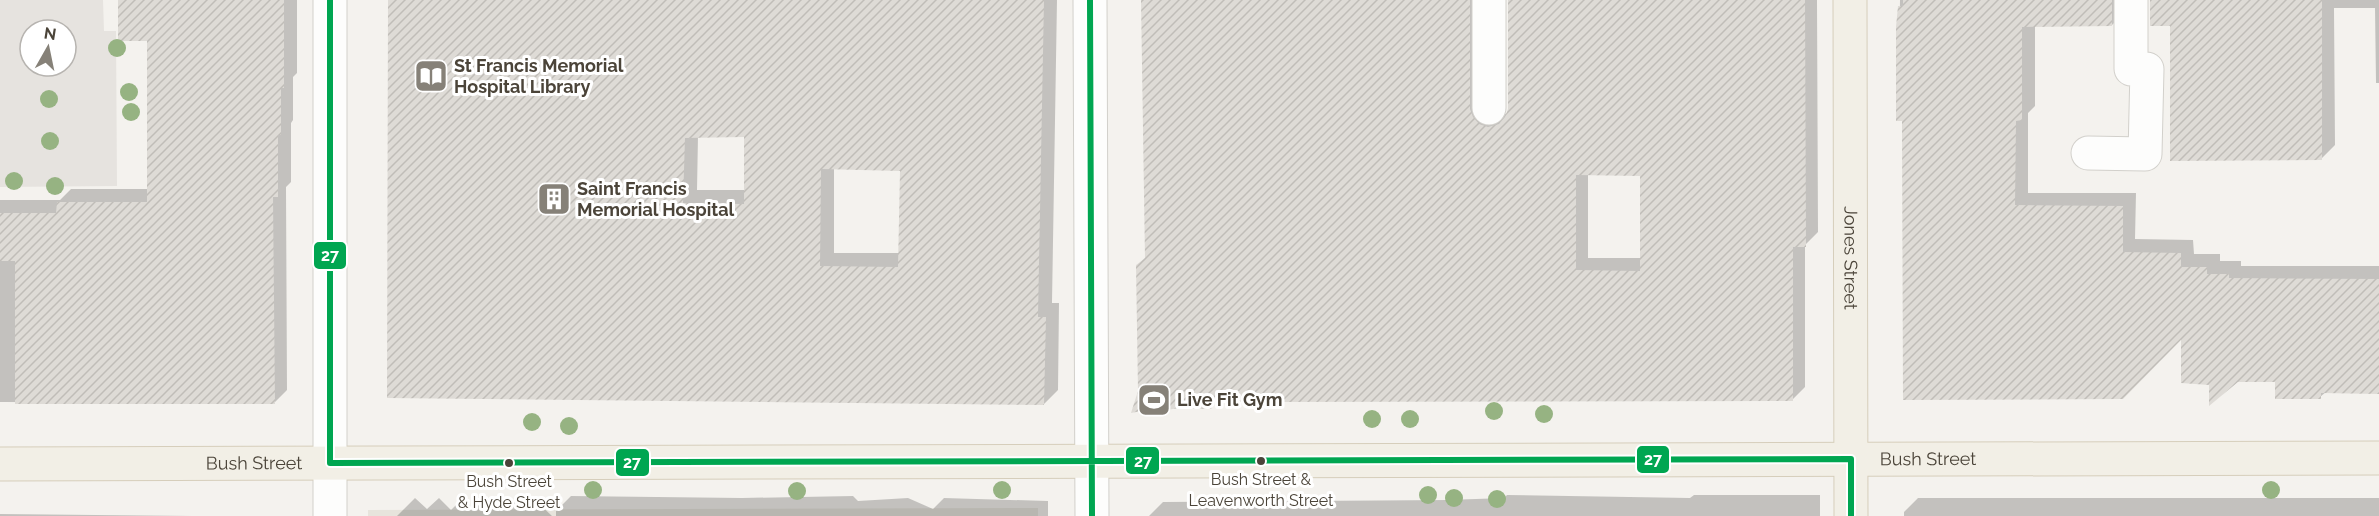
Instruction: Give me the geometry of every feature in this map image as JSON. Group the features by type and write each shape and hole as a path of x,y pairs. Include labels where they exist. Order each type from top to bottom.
{"main road":[{"name":"Jones Street","path":"1850,0 1851,516"},
{"name":"Bush Street","path":"0,464 2379,458"}],"street":[{"path":"330,0 330,516"},
{"path":"1090,0 1092,516"},
{"path":"1489,0 1489,108"},
{"path":"2088,153 2145,154 2147,69 2131,69 2131,0"}],"shaded area":[{"path":"0,0 103,0 104,31 116,31 117,186 0,187"},
{"path":"1038,508 1038,516 368,516 368,510"}],"building":[{"path":"118,0 284,0 284,88 281,88 281,135 278,135 278,197 273,197 275,404 15,404 15,261 0,261 0,213 56,213 57,202 147,202 147,41 118,41"},
{"path":"388,0 1044,0 1038,317 1046,317 1044,405 387,398","holes":["744,137 744,204 683,203 685,138","821,169 900,171 898,267 820,266"]},
{"path":"1141,0 1470,0 1470,109 1479,124 1488,127 1499,124 1508,109 1508,0 1805,0 1806,247 1793,247 1793,401 1214,402 1211,409 1167,410 1162,407 1131,413 1138,391 1136,265 1145,259","holes":["1576,175 1640,176 1640,271 1576,270"]},
{"path":"1903,0 2112,0 2112,26 2022,27 2022,120 2016,121 2015,205 2123,206 2123,252 2181,253 2181,267 2207,267 2207,274 2229,274 2229,278 2379,279 2379,394 2321,393 2321,399 2275,399 2275,382 2238,382 2209,406 2209,385 2181,383 2181,340 2123,399 1903,400 1902,121 1896,121 1896,27 1898,6 1903,6"},
{"path":"2150,0 2322,0 2322,160 2170,161 2170,26 2150,26"}],"transit line":[{"name":"27","path":"330,0 330,463 1851,459 1851,516"},
{"name":"27","path":"1090,0 1092,516"}],"place":[{"name":"St Francis Memorial Hospital Library","path":"431,76"},
{"name":"Saint Francis Memorial Hospital","path":"554,199"},
{"name":"Live Fit Gym","path":"1154,400"},
{"name":"Bush Street & Leavenworth Street","path":"1261,461"},
{"name":"Bush Street & Hyde Street","path":"509,463"}]}
